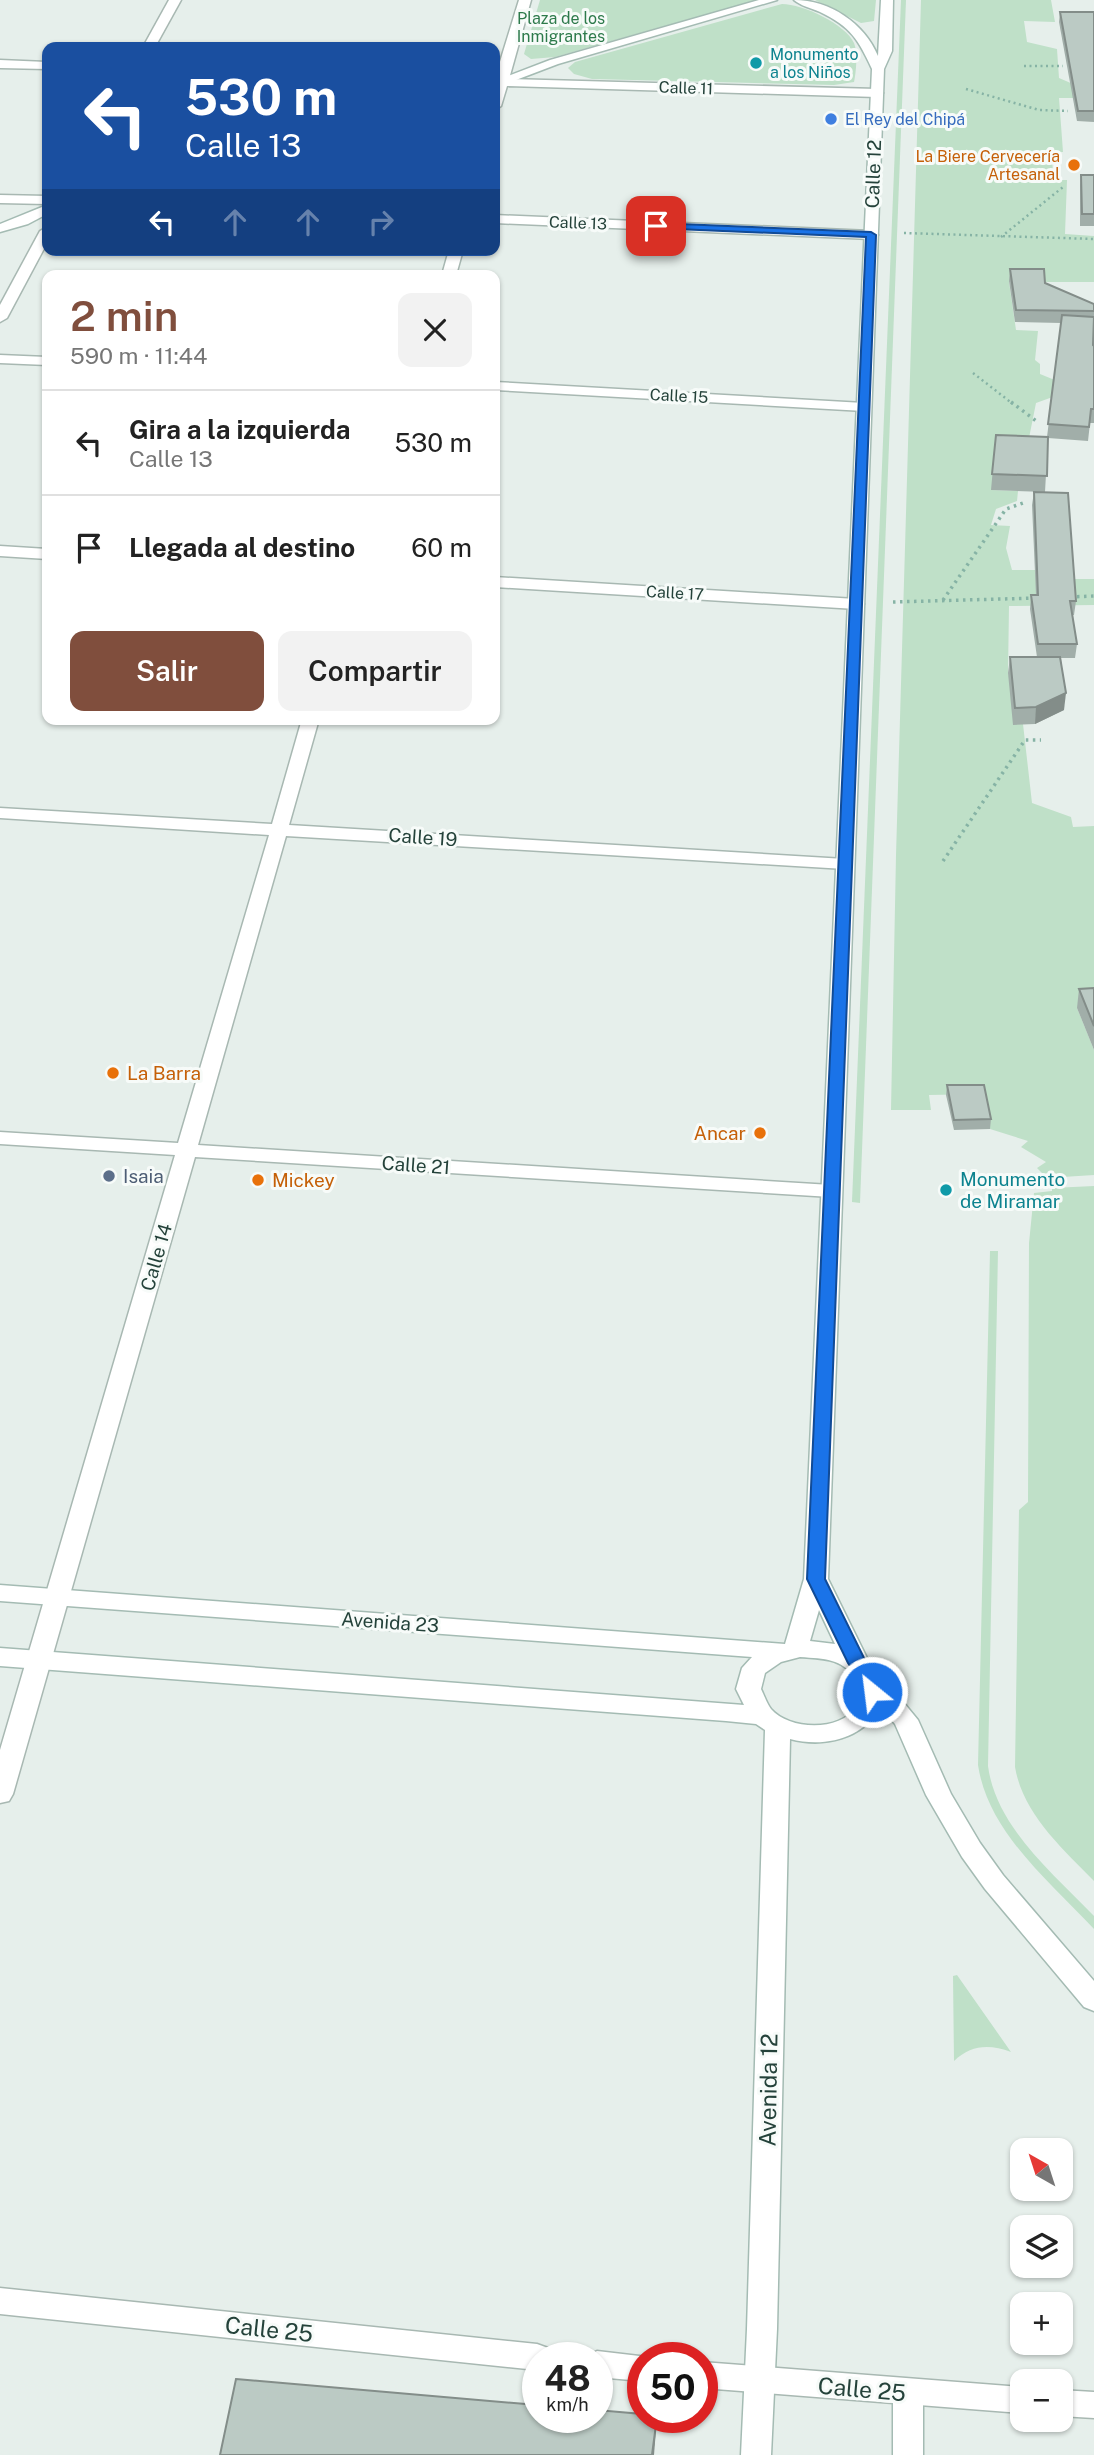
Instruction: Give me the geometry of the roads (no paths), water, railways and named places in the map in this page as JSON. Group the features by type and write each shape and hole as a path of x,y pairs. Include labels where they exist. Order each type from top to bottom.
{"main road":[{"path":"152,42 175,0"},
{"path":"500,74 525,0"},
{"path":"500,82 554,62 771,0"},
{"path":"800,0 829,12 860,35 866,41 878,69"},
{"name":"Calle 12","path":"788,1649 816,1579 878,69 886,51 887,0"},
{"path":"0,64 42,66"},
{"name":"Calle 11","path":"500,83 877,93"},
{"path":"0,199 42,202"},
{"path":"0,213 42,203"},
{"path":"0,228 42,212"},
{"name":"Calle 13","path":"500,219 871,235"},
{"path":"0,318 42,241"},
{"path":"0,359 42,361"},
{"name":"Calle 15","path":"500,386 864,407"},
{"path":"0,551 42,554"},
{"name":"Calle 17","path":"500,582 856,604"},
{"name":"Calle 14","path":"0,1794 309,725"},
{"name":"Calle 19","path":"0,813 845,864"},
{"name":"Calle 21","path":"0,1138 831,1191"},
{"name":"Calle 12","path":"816,1579 863,1671"},
{"name":"Avenida 23","path":"0,1593 788,1649"},
{"path":"770,1721 749,1693 749,1681 764,1660 788,1649 829,1649 863,1671 906,1720 939,1795 971,1850 994,1882 1094,2000"},
{"path":"0,1657 770,1721 814,1734 849,1726 862,1716 872,1692 863,1671"},
{"name":"Avenida 12","path":"756,2455 770,1721"},
{"name":"Calle 25","path":"0,2301 522,2355"},
{"name":"Calle 25","path":"718,2377 1010,2399"},
{"path":"908,2393 908,2455"},
{"path":"1073,2404 1094,2405"}],"place":[{"name":"Monumento a los Niños","path":"756,63"},
{"name":"El Rey del Chipá","path":"831,119"},
{"name":"La Biere Cervecería Artesanal","path":"1074,165"},
{"name":"La Barra","path":"113,1073"},
{"name":"Ancar","path":"760,1133"},
{"name":"Isaia","path":"109,1176"},
{"name":"Mickey","path":"258,1180"},
{"name":"Monumento de Miramar","path":"946,1190"}],"park label":[{"name":"Plaza de los Inmigrantes","path":"561,27"}]}
